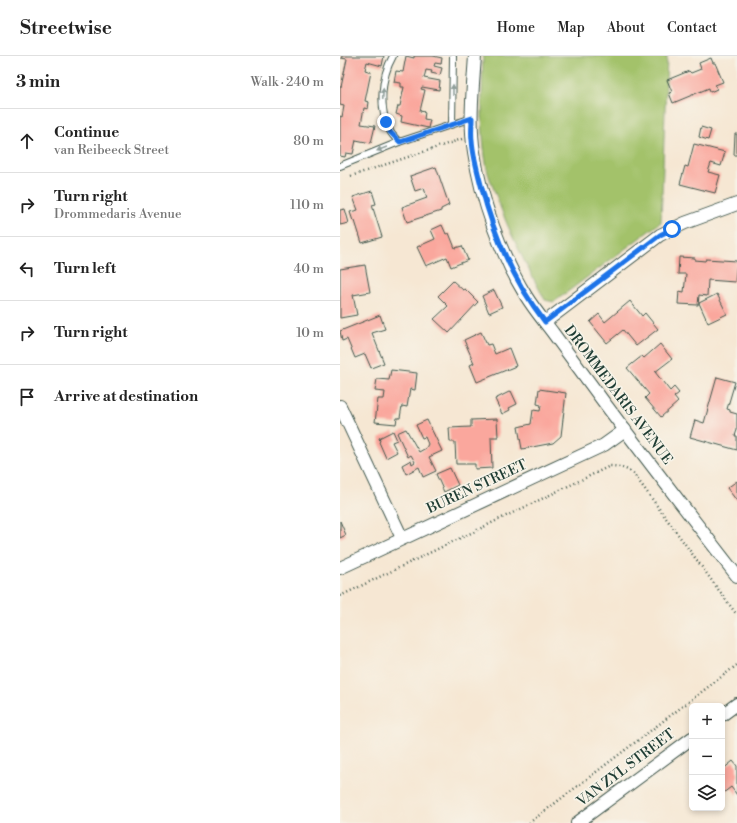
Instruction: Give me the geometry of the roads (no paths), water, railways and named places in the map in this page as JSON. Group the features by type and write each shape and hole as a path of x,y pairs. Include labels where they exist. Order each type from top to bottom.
{"street":[{"name":"DROMMEDARIS AVENUE","path":"475,56 472,139 476,165 497,235 526,296 625,430 737,576"},
{"path":"545,322 660,235 685,223 737,204"},
{"path":"340,406 402,538"},
{"name":"BUREN STREET","path":"340,568 604,445 625,430"},
{"path":"725,713 736,706"},
{"name":"VAN ZYL STREET","path":"577,823 691,739"}],"lane":[{"path":"393,56 388,66 385,79 382,110 390,132 400,142"},
{"path":"452,124 453,56"},
{"path":"340,166 400,142 472,118"}]}
